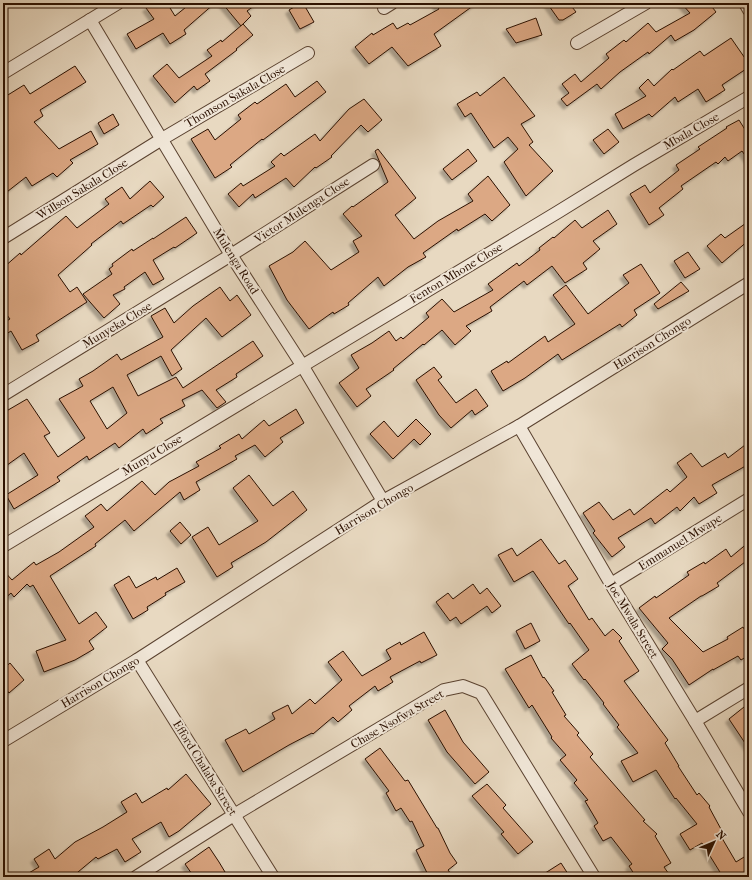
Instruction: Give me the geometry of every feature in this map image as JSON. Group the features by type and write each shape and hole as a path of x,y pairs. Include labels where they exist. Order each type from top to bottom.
{"street":[{"path":"3,73 118,3"},
{"path":"577,43 646,3"},
{"path":"745,3 749,10"},
{"name":"Mulenga Road","path":"90,20 231,255 302,365 383,501"},
{"name":"Thomson Sakala Close","path":"162,139 308,53"},
{"name":"Mbala Close","path":"610,180 749,97"},
{"name":"Willson Sakala Close","path":"3,238 162,139"},
{"name":"Victor Mulenga Close","path":"231,255 373,165"},
{"name":"Fenton Mhone Close","path":"302,365 610,180"},
{"name":"Munyeka Close","path":"3,394 231,255"},
{"name":"Harrison Chongo","path":"3,741 137,660 383,501 519,426 749,283"},
{"name":"Munyu Close","path":"3,546 302,365"},
{"name":"Joe Mwala Street","path":"519,426 611,584 749,812"},
{"name":"Emmanuel Mwape","path":"611,584 749,499"},
{"name":"Efford Chalaba Street","path":"137,660 273,877"},
{"name":"Chase Nsofwa Street","path":"136,877 234,815 444,690 463,686 481,693 594,877"},
{"path":"695,721 749,688"}],"building":[{"path":"154,3 167,3 175,16 191,3 215,3 184,30 186,34 170,44 163,33 136,49 127,34 154,19 146,8"},
{"path":"222,3 258,3 247,11 251,16 241,26"},
{"path":"303,3 314,22 300,29 289,10"},
{"path":"435,3 477,3 434,34 441,46 408,66 392,47 369,64 355,47 372,33 373,35 393,23 397,29 408,23 410,25 439,9"},
{"path":"547,3 569,3 576,12 563,20 559,20"},
{"path":"681,3 709,3 716,12 694,30 675,41 671,35 649,54 648,52 620,72 601,89 597,84 567,106 561,99 569,93 562,84 575,74 581,82 609,58 606,54 624,40 626,42 648,23 656,32 690,13"},
{"path":"536,18 542,35 516,43 506,29"},
{"path":"243,24 253,35 236,49 237,50 205,74 210,81 197,90 194,86 175,103 153,76 167,64 179,78 212,56 207,50 221,40 222,42"},
{"path":"731,38 749,64 749,67 722,85 725,90 706,102 698,89 678,102 675,97 652,117 649,114 623,129 615,114 646,96 639,88 648,79 654,86 672,69 673,70 700,51 704,56"},
{"path":"75,66 86,82 40,110 43,116 34,122 59,149 91,131 98,144 70,160 73,163 57,177 53,173 32,186 26,177 3,195 3,98 24,85 30,94"},
{"path":"504,77 535,116 521,124 533,142 529,145 553,171 526,196 504,162 518,149 508,137 494,148 471,113 465,117 457,104 477,92 480,96"},
{"path":"317,81 326,92 263,140 262,139 230,165 232,167 215,178 191,139 208,129 215,140 241,119 238,115 255,102 257,104 286,84 295,97"},
{"path":"364,99 382,120 368,132 361,125 331,156 332,157 316,168 315,167 294,187 286,178 255,198 253,194 239,207 228,194 241,183 243,186 275,166 271,162 281,153 284,156 315,134 320,141 349,109"},
{"path":"113,114 119,125 104,134 98,123"},
{"path":"739,120 749,136 749,161 742,151 728,161 725,157 718,164 716,162 681,186 683,189 659,208 664,215 649,225 630,194 645,185 650,193 679,170 676,165 700,149 698,147 727,128 726,127"},
{"path":"608,129 619,142 604,154 593,140"},
{"path":"378,149 416,198 395,215 414,239 438,221 473,201 468,194 488,176 510,205 492,221 485,214 458,231 457,229 423,253 426,257 408,267 384,286 378,277 348,303 349,305 334,314 333,312 309,329 287,300 269,266 293,252 305,241 331,270 359,252 353,241 362,236 343,214 352,206 353,207 388,182 375,151"},
{"path":"468,149 477,161 452,180 443,169"},
{"path":"150,181 164,197 153,207 151,205 123,224 121,221 91,244 92,245 58,275 70,292 77,287 87,302 36,335 39,341 22,350 11,331 3,336 3,323 10,319 3,310 3,268 20,253 21,255 66,216 77,228 109,204 105,199 122,187 130,199"},
{"path":"608,210 617,224 593,241 600,249 583,263 587,269 565,283 552,266 527,285 524,281 490,307 492,311 466,326 471,331 455,345 442,330 393,369 394,370 366,389 371,396 357,407 339,383 359,368 351,355 389,331 396,341 401,337 403,339 429,317 426,313 442,299 454,312 493,290 488,284 517,263 519,266 540,250 539,248 553,237 554,238 575,220 582,228"},
{"path":"186,217 197,233 175,248 174,247 153,260 164,279 153,285 145,272 124,287 125,289 113,295 120,304 104,318 83,294 112,274 109,269 113,266 112,264 132,249 133,251"},
{"path":"749,221 749,240 722,263 707,246 721,234 725,238"},
{"path":"688,252 700,269 685,278 674,261"},
{"path":"641,264 660,293 634,310 637,315 622,327 620,324 562,360 558,354 525,378 503,391 491,371 507,361 508,363 545,336 548,342 575,324 553,295 566,285 588,314 629,283 623,275"},
{"path":"681,282 689,291 658,309 654,304"},
{"path":"220,287 230,301 237,295 251,315 222,337 206,318 171,350 182,369 172,376 161,356 127,375 138,396 176,377 183,388 253,341 263,356 236,374 237,377 216,390 226,402 217,408 202,390 182,400 185,406 160,419 163,423 146,434 143,429 119,448 115,443 89,460 87,456 57,477 60,481 14,509 6,495 38,475 24,453 3,468 3,413 27,399 50,433 44,436 58,457 85,438 59,399 83,386 79,379 117,354 121,360 163,337 151,316 165,308 174,323 193,306","holes":["113,387 127,413 107,429 90,401"]},
{"path":"434,367 442,377 438,380 456,403 476,389 488,406 475,415 472,410 451,428 439,415 416,380"},
{"path":"296,409 304,423 280,438 283,442 265,457 255,445 235,456 237,459 196,482 200,490 184,500 180,492 134,531 125,520 95,544 96,546 50,576 79,624 96,612 107,627 89,641 94,649 75,660 44,672 36,651 66,640 33,585 30,587 27,584 14,597 11,593 3,600 3,570 12,580 34,562 36,565 59,552 94,527 85,516 101,504 107,511 142,481 155,495 169,482 199,466 196,462 221,448 219,446 239,434 242,439 264,420 269,426"},
{"path":"416,419 431,434 420,445 414,439 393,459 370,434 384,421 398,437"},
{"path":"749,442 749,464 712,485 717,493 699,504 694,497 680,511 677,507 655,524 651,518 618,538 625,547 612,557 593,533 595,531 583,513 599,502 613,520 630,509 634,515 667,489 670,492 687,477 677,463 691,453 702,467 725,453 728,458"},
{"path":"249,475 273,506 293,491 307,510 266,542 231,563 233,567 217,577 192,537 208,527 219,545 258,521 233,488"},
{"path":"180,522 191,535 181,544 170,531"},
{"path":"541,539 559,564 565,560 578,579 568,586 589,620 592,618 605,636 613,629 622,638 619,641 639,671 624,681 668,740 665,743 697,795 699,793 710,806 709,807 722,831 719,833 736,862 749,854 749,877 723,877 702,843 690,850 680,834 697,824 676,798 675,799 656,770 633,782 621,761 638,753 617,727 619,725 603,704 604,703 572,664 589,650 570,623 569,624 533,571 514,582 498,555 512,548 517,556"},
{"path":"749,542 749,559 717,583 719,586 701,596 669,618 703,652 728,639 727,637 743,627 749,637 749,655 741,660 738,656 713,669 689,685 672,659 662,649 668,643 639,608 655,596 656,598 689,575 687,572 704,562 705,564 726,549 731,557"},
{"path":"177,568 185,582 165,593 166,595 147,607 148,610 133,619 114,585 129,576 136,588 156,577 157,580"},
{"path":"473,584 480,594 487,588 501,606 492,613 487,606 461,624 456,617 450,621 436,602 448,593 453,599"},
{"path":"531,623 540,641 525,649 516,631"},
{"path":"424,632 437,655 421,663 420,661 390,677 393,682 378,691 375,686 349,706 352,710 338,722 333,717 313,734 312,733 289,745 243,772 225,740 246,729 249,734 275,719 272,713 288,705 292,714 310,699 315,704 342,680 328,662 343,651 362,676 391,659 386,650 400,642 401,645"},
{"path":"531,655 543,678 544,677 554,691 552,692 566,715 564,716 579,733 577,735 593,754 590,757 645,820 643,821 657,834 655,836 671,863 664,867 671,877 636,877 629,866 632,864 611,837 603,841 594,826 598,823 585,801 588,800 574,783 577,780 560,760 566,755 551,738 552,737 532,705 529,708 505,669"},
{"path":"10,663 24,680 9,693 3,685 3,669"},
{"path":"749,706 749,749 729,719 744,707"},
{"path":"445,710 463,742 489,772 475,784 447,752 428,720"},
{"path":"380,748 405,781 408,780 438,828 450,853 457,863 448,870 453,877 429,877 416,850 424,846 412,821 410,822 401,808 396,811 386,793 389,791 365,759"},
{"path":"186,774 211,804 179,831 169,837 161,822 132,839 141,852 125,862 117,849 98,859 96,857 72,877 22,877 39,867 34,859 49,849 55,859 75,842 127,812 121,802 136,793 142,803 167,788 168,790"},
{"path":"487,784 506,805 503,808 533,842 518,854 501,834 504,832 472,796"},
{"path":"209,847 228,877 194,877 185,864"},
{"path":"561,863 570,877 539,877"}]}
